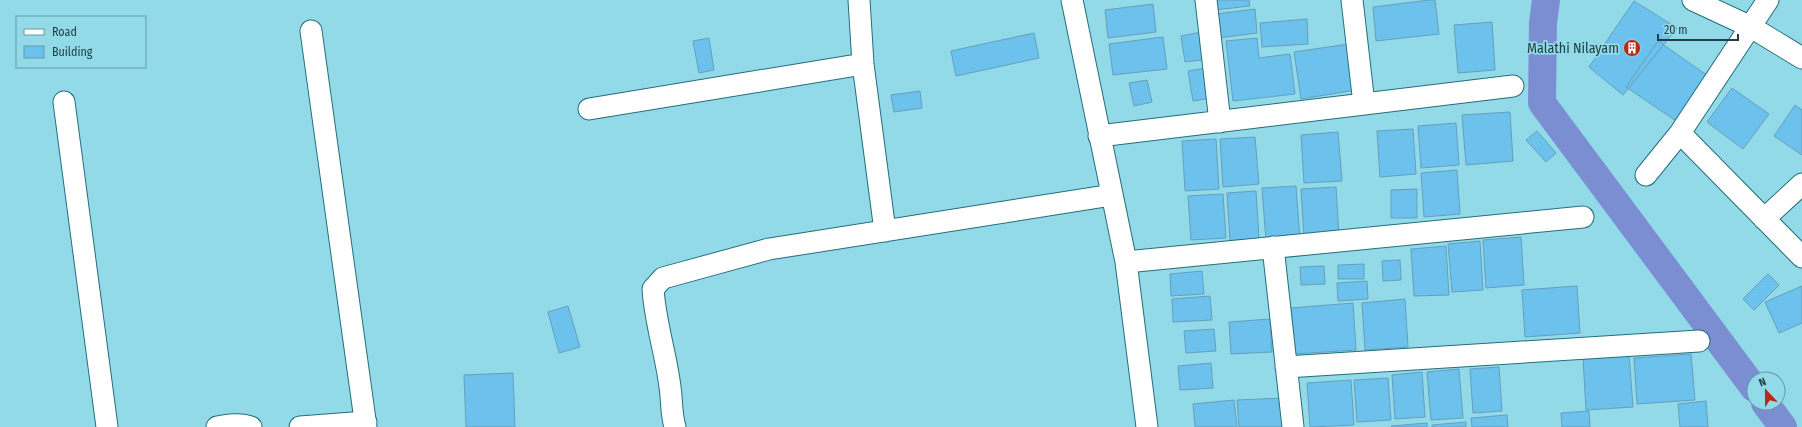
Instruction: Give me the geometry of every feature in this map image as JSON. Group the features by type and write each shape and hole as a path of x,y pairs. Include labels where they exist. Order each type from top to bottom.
{"street":[{"path":"859,0 863,64 885,231"},
{"path":"1072,0 1126,262 1147,427"},
{"path":"1206,0 1220,122"},
{"path":"1352,0 1364,104"},
{"path":"1692,0 1751,27 1802,58"},
{"path":"1646,175 1680,133 1768,0"},
{"path":"300,427 366,425 311,31"},
{"path":"589,109 863,64"},
{"path":"1099,136 1513,86"},
{"path":"64,102 107,427"},
{"path":"1680,133 1802,257"},
{"path":"1764,219 1802,184"},
{"path":"675,427 670,386 656,322 654,302 653,289 663,278 769,249 1112,195"},
{"path":"1126,262 1583,217"},
{"path":"1273,247 1293,427"},
{"path":"1286,367 1699,341"},
{"path":"217,427 246,425 251,427"}],"building":[{"path":"1214,0 1249,0 1250,6 1215,10"},
{"path":"1435,0 1439,34 1376,41 1373,7"},
{"name":"Malathi Nilayam","path":"1634,1 1677,28 1623,95 1589,67"},
{"path":"1153,4 1156,32 1108,38 1105,10"},
{"path":"1255,9 1257,33 1219,38 1216,14"},
{"path":"1307,19 1308,44 1262,47 1260,23"},
{"path":"1492,22 1495,70 1458,73 1454,25"},
{"path":"1206,31 1210,59 1185,62 1181,36"},
{"path":"1034,33 1039,58 956,76 951,51"},
{"path":"1163,37 1167,69 1113,75 1109,44"},
{"path":"709,38 714,70 699,73 693,41"},
{"path":"1257,38 1259,58 1290,54 1295,94 1233,101 1226,41"},
{"path":"1658,41 1711,78 1679,123 1626,87"},
{"path":"1349,44 1356,90 1301,99 1294,52"},
{"path":"1207,68 1212,98 1193,101 1188,71"},
{"path":"1147,80 1152,102 1134,106 1129,83"},
{"path":"1732,88 1769,114 1743,149 1707,122"},
{"path":"920,91 922,108 894,112 891,95"},
{"path":"1795,105 1802,110 1802,155 1774,136"},
{"path":"1510,112 1513,161 1466,165 1462,115"},
{"path":"1456,123 1459,165 1421,168 1418,126"},
{"path":"1413,129 1416,174 1380,177 1377,131"},
{"path":"1537,131 1556,153 1546,162 1526,140"},
{"path":"1338,132 1342,181 1304,183 1301,135"},
{"path":"1255,137 1259,184 1223,187 1220,139"},
{"path":"1216,139 1219,189 1185,191 1182,141"},
{"path":"1457,170 1460,214 1424,217 1421,173"},
{"path":"1296,186 1300,239 1266,241 1262,188"},
{"path":"1336,187 1339,234 1304,237 1301,189"},
{"path":"1417,189 1417,218 1391,218 1391,190"},
{"path":"1256,191 1259,238 1230,241 1227,193"},
{"path":"1223,194 1226,238 1191,240 1188,196"},
{"path":"1521,237 1524,285 1486,288 1483,240"},
{"path":"1480,241 1483,290 1452,292 1448,244"},
{"path":"1446,246 1449,295 1414,296 1411,249"},
{"path":"1400,260 1401,280 1383,281 1382,261"},
{"path":"1364,264 1364,279 1338,279 1338,265"},
{"path":"1324,266 1325,284 1301,285 1300,267"},
{"path":"1202,271 1204,294 1171,296 1170,274"},
{"path":"1768,274 1779,285 1754,310 1743,299"},
{"path":"1367,281 1368,299 1338,301 1337,283"},
{"path":"1577,286 1580,333 1525,337 1522,290"},
{"path":"1802,286 1802,323 1779,333 1765,302"},
{"path":"1210,296 1212,320 1173,322 1172,299"},
{"path":"1405,299 1408,347 1365,350 1362,303"},
{"path":"1353,303 1356,350 1294,354 1291,308"},
{"path":"568,306 580,347 559,353 548,312"},
{"path":"1270,319 1272,352 1231,354 1229,322"},
{"path":"1214,329 1216,351 1186,353 1184,331"},
{"path":"1629,354 1633,407 1586,410 1583,358"},
{"path":"1691,354 1695,400 1637,404 1634,358"},
{"path":"1211,363 1213,388 1180,390 1178,366"},
{"path":"1499,367 1502,411 1473,413 1470,369"},
{"path":"1459,369 1463,418 1431,420 1427,372"},
{"path":"1422,372 1425,417 1395,419 1392,375"},
{"path":"513,373 515,427 466,427 464,375"},
{"path":"1388,378 1391,420 1357,422 1354,380"},
{"path":"1351,380 1354,425 1310,427 1307,383"},
{"path":"1282,398 1284,427 1239,427 1237,400"},
{"path":"1234,400 1237,427 1195,427 1193,404"},
{"path":"1706,401 1708,427 1680,427 1678,404"},
{"path":"1589,411 1590,427 1562,427 1561,413"},
{"path":"1507,415 1508,427 1472,427 1471,418"},
{"path":"1466,422 1466,427 1432,427 1432,425"},
{"path":"1427,423 1427,427 1391,426"}],"waterway":[{"path":"1546,0 1543,23 1542,103 1746,377"},
{"path":"1771,411 1783,427"}],"place":[{"name":"Malathi Nilayam","path":"1632,48"}]}
